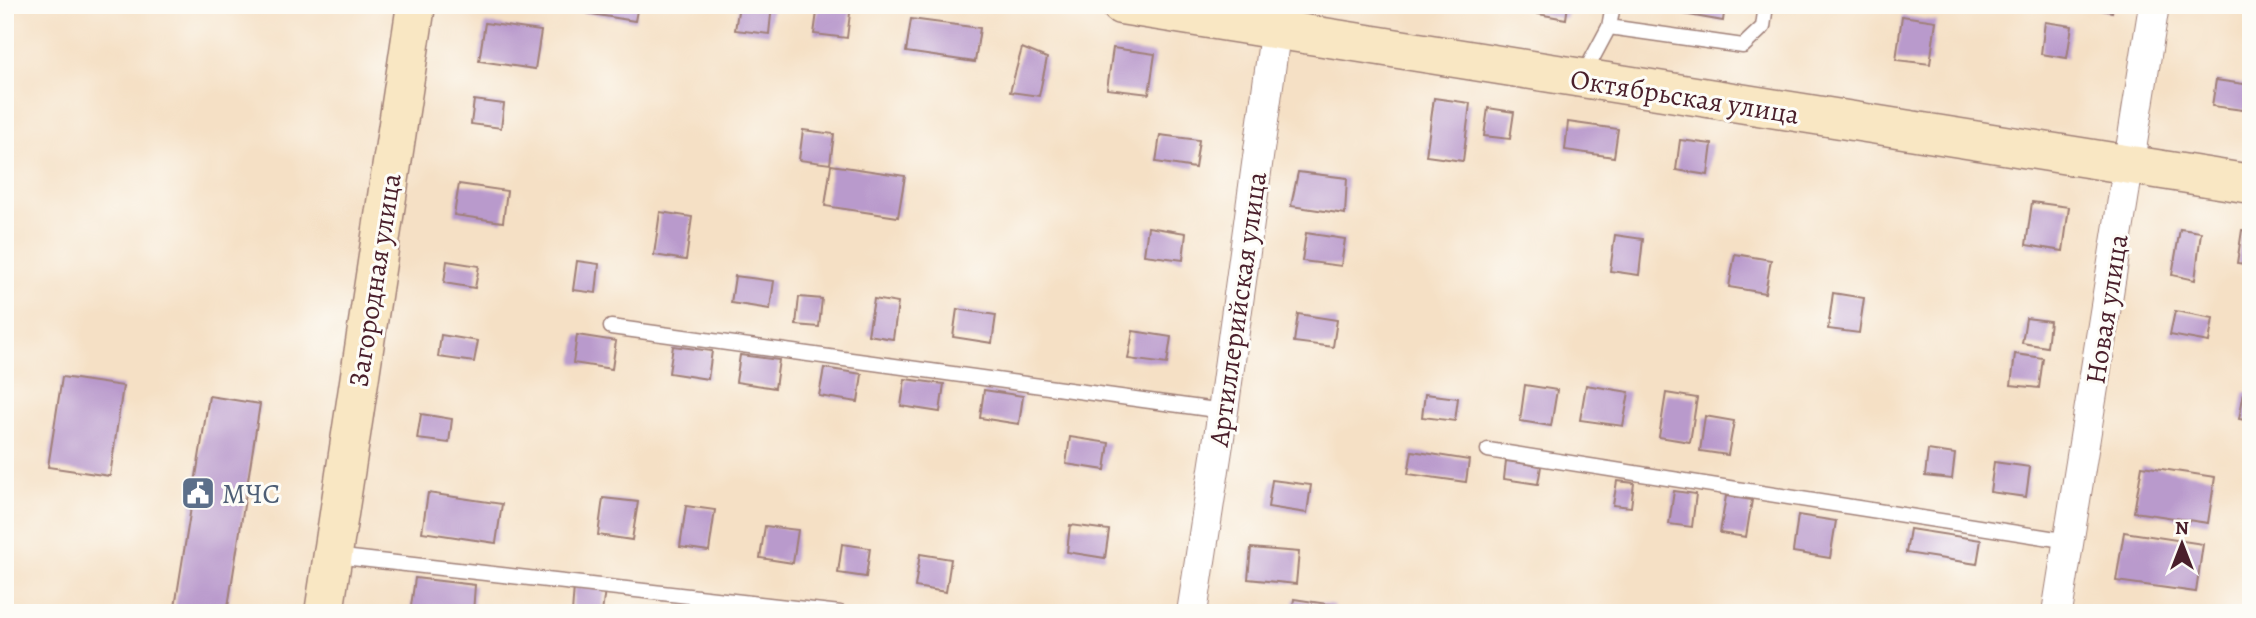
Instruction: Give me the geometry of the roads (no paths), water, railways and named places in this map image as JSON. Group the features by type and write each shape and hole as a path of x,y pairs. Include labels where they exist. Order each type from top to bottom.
{"main road":[{"name":"Загородная улица","path":"324,613 416,5"},
{"name":"Октябрьская улица","path":"1121,5 1277,17 1581,80 2251,184"}],"street":[{"name":"Новая улица","path":"2057,613 2154,5"},
{"name":"Артиллерийская улица","path":"1192,613 1223,411 1277,17"}],"lane":[{"path":"1581,80 1609,27 1613,5"},
{"path":"1609,27 1743,46 1763,27 1766,5"},
{"path":"611,327 1223,411"},
{"path":"1488,450 2069,541"},
{"path":"332,556 840,613"}],"place":[{"name":"МЧС","path":"198,493"}]}
